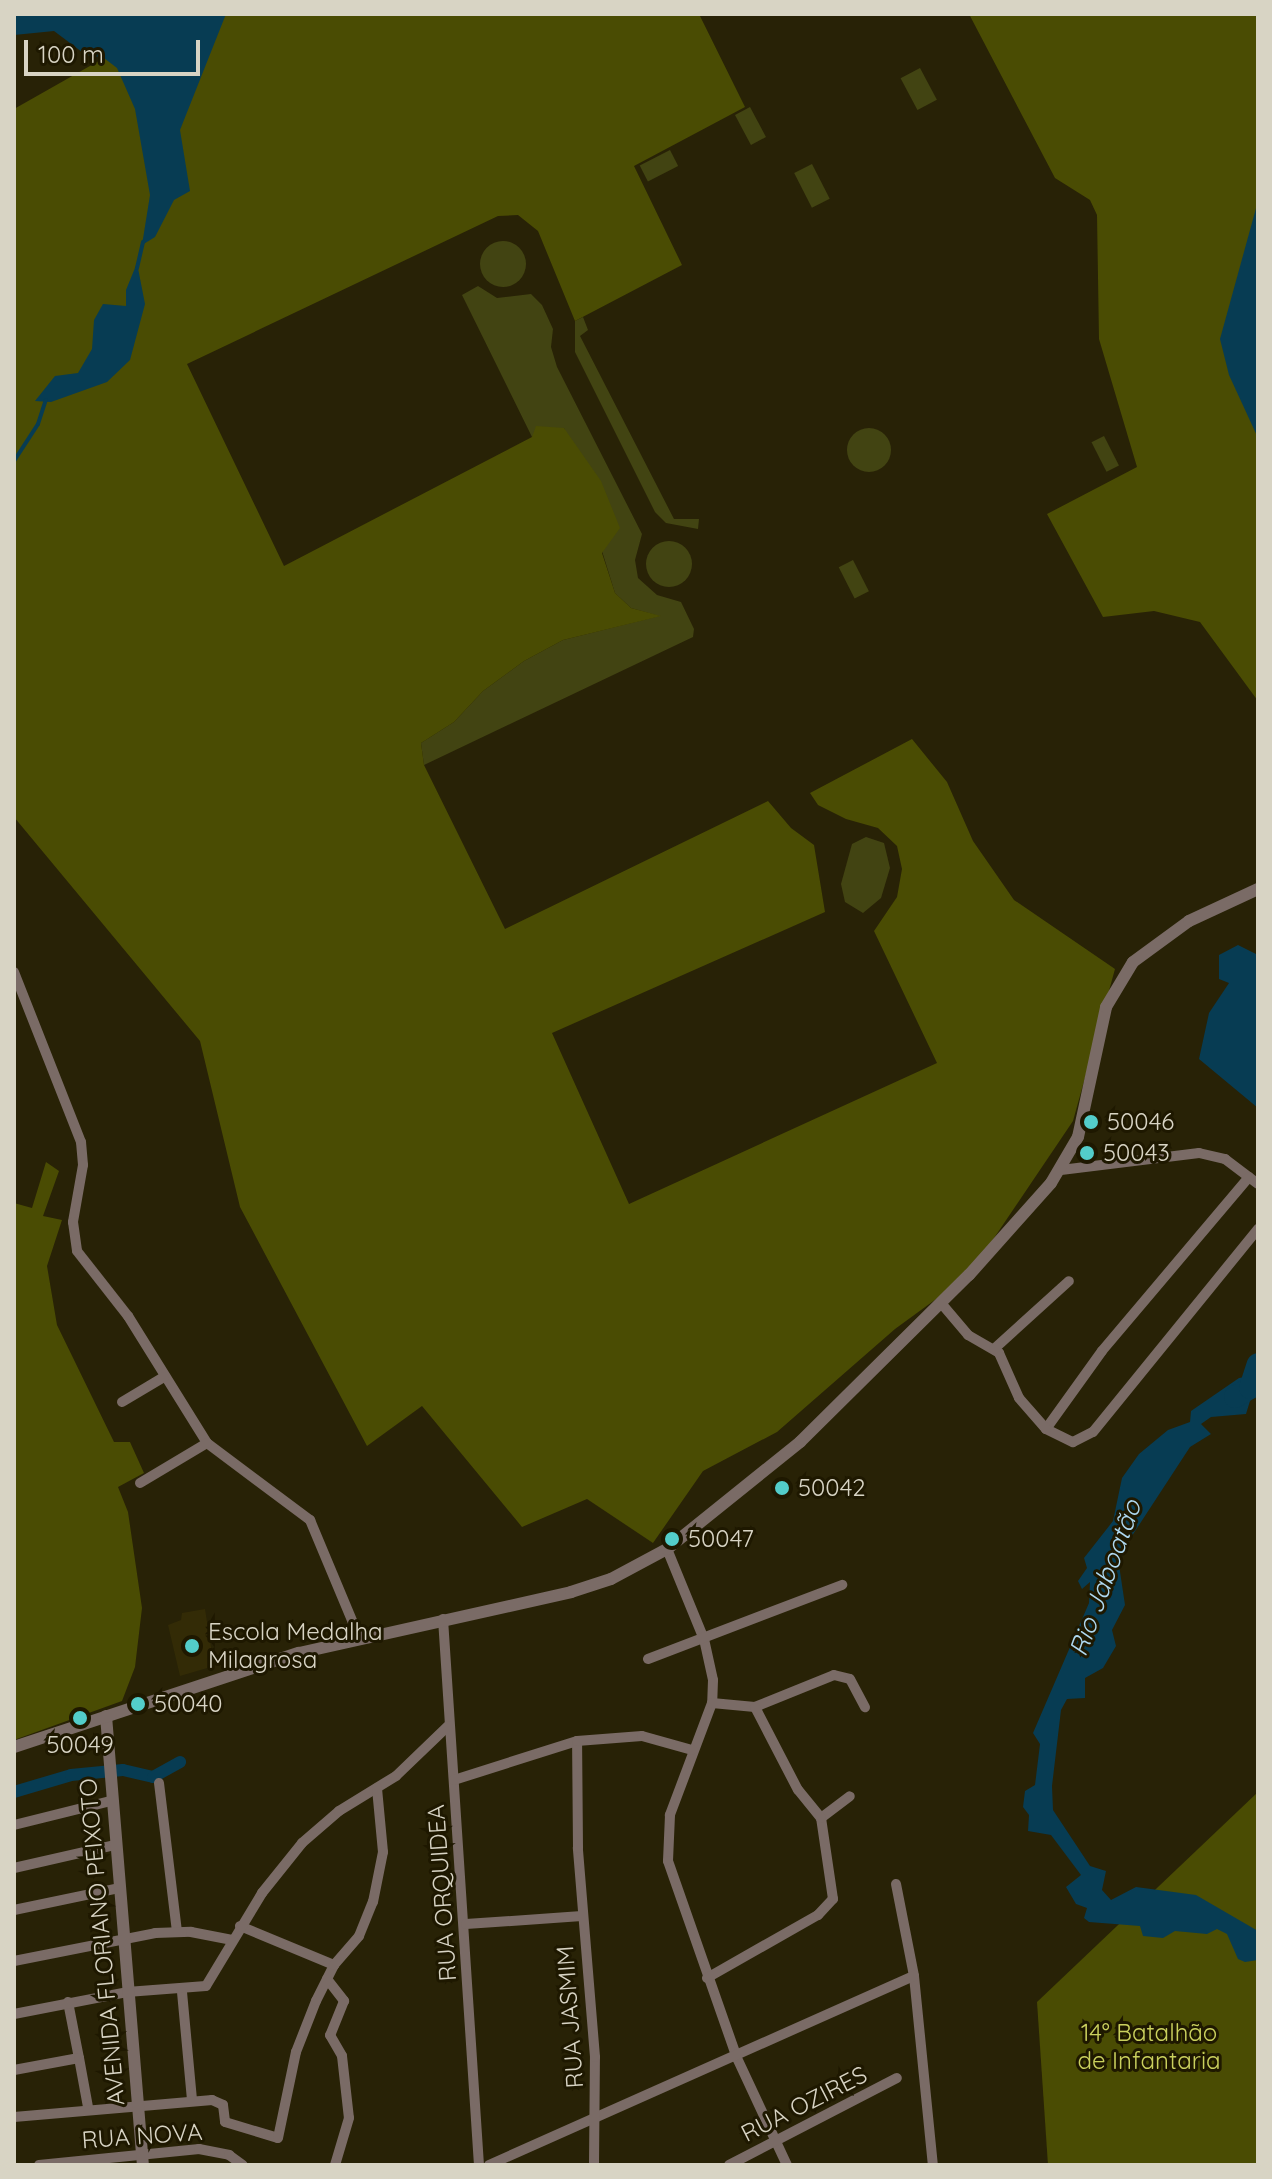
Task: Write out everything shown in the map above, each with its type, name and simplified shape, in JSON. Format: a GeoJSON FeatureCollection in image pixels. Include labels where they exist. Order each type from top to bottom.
{"type":"FeatureCollection","features":[{"type":"Feature","properties":{"kind":"street"},"geometry":{"type":"LineString","coordinates":[[14,1747],[359,1637],[571,1592],[611,1579],[667,1549],[768,1471],[941,1303],[1061,1170],[1087,1110],[1097,1040],[1116,985],[1155,941],[1258,889]]}},
{"type":"Feature","properties":{"kind":"street"},"geometry":{"type":"LineString","coordinates":[[14,972],[81,1142],[83,1165],[73,1222],[77,1251],[128,1316],[207,1443],[310,1520],[359,1637]]}},
{"type":"Feature","properties":{"kind":"street"},"geometry":{"type":"LineString","coordinates":[[14,1001],[26,1003]]}},
{"type":"Feature","properties":{"kind":"street"},"geometry":{"type":"LineString","coordinates":[[1046,1429],[1093,1361],[1254,1180],[1225,1159],[1199,1153],[1061,1170]]}},
{"type":"Feature","properties":{"kind":"street"},"geometry":{"type":"LineString","coordinates":[[941,1303],[968,1335],[994,1349],[1019,1398],[1046,1429],[1073,1442],[1093,1432],[1258,1229]]}},
{"type":"Feature","properties":{"kind":"street"},"geometry":{"type":"LineString","coordinates":[[994,1349],[1069,1281]]}},
{"type":"Feature","properties":{"kind":"street"},"geometry":{"type":"LineString","coordinates":[[122,1402],[164,1377]]}},
{"type":"Feature","properties":{"kind":"street"},"geometry":{"type":"LineString","coordinates":[[140,1483],[207,1443]]}},
{"type":"Feature","properties":{"kind":"street"},"geometry":{"type":"LineString","coordinates":[[667,1549],[704,1639],[712,1703],[692,1750],[665,1841],[707,1978],[737,2058],[787,2165]]}},
{"type":"Feature","properties":{"kind":"street"},"geometry":{"type":"LineString","coordinates":[[648,1659],[842,1585]]}},
{"type":"Feature","properties":{"kind":"street","name":"RUA ORQUIDEA"},"geometry":{"type":"LineString","coordinates":[[443,1619],[448,1726],[466,1924],[479,2165]]}},
{"type":"Feature","properties":{"kind":"street"},"geometry":{"type":"LineString","coordinates":[[712,1703],[755,1707],[834,1675],[850,1679],[865,1707]]}},
{"type":"Feature","properties":{"kind":"street"},"geometry":{"type":"LineString","coordinates":[[707,1978],[818,1915],[833,1899],[821,1818],[798,1790],[755,1707]]}},
{"type":"Feature","properties":{"kind":"street","name":"AVENIDA FLORIANO PEIXOTO"},"geometry":{"type":"LineString","coordinates":[[106,1716],[108,1773],[142,2159]]}},
{"type":"Feature","properties":{"kind":"street"},"geometry":{"type":"LineString","coordinates":[[14,2014],[127,1992],[182,1992],[206,1986],[240,1926],[302,1843],[339,1811],[377,1788],[448,1726]]}},
{"type":"Feature","properties":{"kind":"street"},"geometry":{"type":"LineString","coordinates":[[454,1780],[577,1741],[642,1736],[692,1750]]}},
{"type":"Feature","properties":{"kind":"street","name":"RUA JASMIM"},"geometry":{"type":"LineString","coordinates":[[577,1741],[582,1916],[592,1995],[594,2165]]}},
{"type":"Feature","properties":{"kind":"street"},"geometry":{"type":"LineString","coordinates":[[159,1783],[177,1932]]}},
{"type":"Feature","properties":{"kind":"street"},"geometry":{"type":"LineString","coordinates":[[14,2117],[139,2102],[221,2102],[228,2123],[278,2138],[296,2052],[334,1965],[359,1936],[373,1902],[383,1840],[377,1788]]}},
{"type":"Feature","properties":{"kind":"street"},"geometry":{"type":"LineString","coordinates":[[821,1818],[850,1796]]}},
{"type":"Feature","properties":{"kind":"street"},"geometry":{"type":"LineString","coordinates":[[14,1825],[111,1801]]}},
{"type":"Feature","properties":{"kind":"street"},"geometry":{"type":"LineString","coordinates":[[14,1868],[115,1845]]}},
{"type":"Feature","properties":{"kind":"street"},"geometry":{"type":"LineString","coordinates":[[896,1884],[914,1976],[933,2165]]}},
{"type":"Feature","properties":{"kind":"street"},"geometry":{"type":"LineString","coordinates":[[14,1910],[119,1888]]}},
{"type":"Feature","properties":{"kind":"street","name":"RUA JASMIM"},"geometry":{"type":"LineString","coordinates":[[466,1924],[582,1916]]}},
{"type":"Feature","properties":{"kind":"street"},"geometry":{"type":"LineString","coordinates":[[240,1926],[334,1965]]}},
{"type":"Feature","properties":{"kind":"street"},"geometry":{"type":"LineString","coordinates":[[14,1961],[177,1932],[232,1940]]}},
{"type":"Feature","properties":{"kind":"street"},"geometry":{"type":"LineString","coordinates":[[595,2116],[737,2058],[914,1976]]}},
{"type":"Feature","properties":{"kind":"street"},"geometry":{"type":"LineString","coordinates":[[327,1979],[344,2001],[330,2035],[342,2056],[349,2118],[335,2165]]}},
{"type":"Feature","properties":{"kind":"street"},"geometry":{"type":"LineString","coordinates":[[182,1992],[192,2100]]}},
{"type":"Feature","properties":{"kind":"street"},"geometry":{"type":"LineString","coordinates":[[68,2002],[88,2107]]}},
{"type":"Feature","properties":{"kind":"street"},"geometry":{"type":"LineString","coordinates":[[14,2070],[79,2058]]}},
{"type":"Feature","properties":{"kind":"street","name":"RUA OZIRES"},"geometry":{"type":"LineString","coordinates":[[729,2165],[897,2078]]}},
{"type":"Feature","properties":{"kind":"street","name":"RUA JASMIM"},"geometry":{"type":"LineString","coordinates":[[489,2165],[595,2116]]}},
{"type":"Feature","properties":{"kind":"street","name":"RUA NOVA"},"geometry":{"type":"LineString","coordinates":[[39,2165],[142,2159],[199,2149],[229,2155],[243,2165]]}},
{"type":"Feature","properties":{"kind":"shaded area"},"geometry":{"type":"Polygon","coordinates":[[[920,68],[937,100],[917,110],[901,78],[920,68]]]}},
{"type":"Feature","properties":{"kind":"shaded area"},"geometry":{"type":"Polygon","coordinates":[[[750,107],[766,137],[751,145],[735,115],[750,107]]]}},
{"type":"Feature","properties":{"kind":"shaded area"},"geometry":{"type":"Polygon","coordinates":[[[670,150],[678,166],[648,181],[640,165],[670,150]]]}},
{"type":"Feature","properties":{"kind":"shaded area"},"geometry":{"type":"Polygon","coordinates":[[[812,164],[830,199],[812,208],[794,173],[812,164]]]}},
{"type":"Feature","properties":{"kind":"shaded area"},"geometry":{"type":"Polygon","coordinates":[[[503,241],[519,248],[526,264],[519,280],[503,287],[487,280],[480,264],[487,248],[503,241]]]}},
{"type":"Feature","properties":{"kind":"shaded area"},"geometry":{"type":"Polygon","coordinates":[[[478,286],[497,298],[531,294],[542,305],[553,329],[551,347],[557,367],[642,534],[635,560],[638,578],[657,595],[681,602],[694,629],[693,637],[424,765],[421,743],[454,722],[483,691],[524,661],[563,640],[659,616],[631,608],[615,593],[564,428],[532,437],[462,295],[478,286]]]}},
{"type":"Feature","properties":{"kind":"shaded area"},"geometry":{"type":"Polygon","coordinates":[[[583,317],[588,330],[580,336],[674,519],[699,519],[698,529],[666,523],[655,512],[575,352],[575,321],[583,317]]]}},
{"type":"Feature","properties":{"kind":"shaded area"},"geometry":{"type":"Polygon","coordinates":[[[869,428],[884,435],[891,450],[884,465],[869,472],[854,465],[847,450],[854,435],[869,428]]]}},
{"type":"Feature","properties":{"kind":"shaded area"},"geometry":{"type":"Polygon","coordinates":[[[1104,436],[1119,465],[1107,472],[1092,442],[1104,436]]]}},
{"type":"Feature","properties":{"kind":"shaded area"},"geometry":{"type":"Polygon","coordinates":[[[669,541],[685,548],[692,564],[685,580],[669,587],[653,580],[646,564],[653,548],[669,541]]]}},
{"type":"Feature","properties":{"kind":"shaded area"},"geometry":{"type":"Polygon","coordinates":[[[853,560],[869,591],[855,598],[839,567],[853,560]]]}},
{"type":"Feature","properties":{"kind":"shaded area"},"geometry":{"type":"Polygon","coordinates":[[[866,837],[884,843],[890,868],[881,898],[863,913],[845,902],[841,884],[852,844],[866,837]]]}},
{"type":"Feature","properties":{"kind":"shaded area","name":"Escola Medalha Milagrosa"},"geometry":{"type":"Polygon","coordinates":[[[205,1609],[214,1666],[180,1676],[168,1625],[181,1620],[182,1613],[205,1609]]]}},
{"type":"Feature","properties":{"kind":"green space"},"geometry":{"type":"Polygon","coordinates":[[[124,14],[699,14],[745,107],[634,166],[682,265],[575,321],[538,231],[518,215],[498,216],[187,364],[284,566],[532,437],[536,426],[564,428],[601,481],[620,528],[602,553],[615,593],[631,608],[661,616],[563,640],[524,661],[483,691],[454,722],[421,743],[424,765],[505,929],[768,801],[791,828],[814,845],[825,912],[552,1033],[629,1204],[937,1063],[874,931],[897,897],[902,869],[897,846],[878,828],[846,819],[818,805],[810,793],[912,739],[947,782],[973,841],[1014,900],[1115,969],[1073,1121],[969,1275],[895,1329],[777,1432],[703,1471],[653,1543],[587,1499],[522,1527],[422,1406],[367,1446],[240,1207],[200,1041],[14,817],[14,109],[104,58],[124,14]]]}},
{"type":"Feature","properties":{"kind":"green space"},"geometry":{"type":"Polygon","coordinates":[[[969,14],[1258,14],[1258,701],[1200,622],[1154,611],[1103,617],[1047,514],[1137,467],[1099,339],[1097,215],[1090,200],[1055,178],[969,14]]]}},
{"type":"Feature","properties":{"kind":"green space"},"geometry":{"type":"Polygon","coordinates":[[[46,1162],[59,1171],[43,1216],[62,1220],[47,1266],[57,1325],[114,1442],[130,1442],[144,1473],[118,1487],[128,1512],[142,1608],[135,1667],[122,1701],[14,1740],[14,1203],[32,1208],[46,1162]]]}},
{"type":"Feature","properties":{"kind":"green space","name":"14° Batalhão de Infantaria"},"geometry":{"type":"Polygon","coordinates":[[[1258,1792],[1258,2165],[1048,2165],[1037,2002],[1258,1792]]]}},
{"type":"Feature","properties":{"kind":"water"},"geometry":{"type":"Polygon","coordinates":[[[15,14],[226,14],[180,130],[190,191],[174,200],[155,237],[142,245],[150,195],[135,109],[117,68],[104,58],[86,55],[54,31],[14,35],[15,14]]]}},
{"type":"Feature","properties":{"kind":"water"},"geometry":{"type":"Polygon","coordinates":[[[1258,201],[1258,438],[1229,375],[1220,339],[1258,201]]]}},
{"type":"Feature","properties":{"kind":"water"},"geometry":{"type":"Polygon","coordinates":[[[137,263],[145,304],[130,360],[107,382],[51,402],[35,401],[55,376],[78,373],[92,349],[94,320],[103,304],[126,306],[126,290],[137,263]]]}},
{"type":"Feature","properties":{"kind":"water"},"geometry":{"type":"Polygon","coordinates":[[[1238,945],[1258,955],[1258,1108],[1199,1059],[1209,1013],[1229,983],[1219,979],[1219,955],[1238,945]]]}},
{"type":"Feature","properties":{"kind":"water"},"geometry":{"type":"Polygon","coordinates":[[[1258,1375],[1246,1414],[1211,1417],[1201,1424],[1211,1434],[1190,1447],[1126,1545],[1119,1565],[1125,1605],[1112,1630],[1116,1646],[1103,1668],[1085,1678],[1085,1698],[1067,1699],[1061,1710],[1052,1786],[1053,1810],[1090,1866],[1106,1871],[1102,1890],[1111,1900],[1136,1887],[1196,1895],[1258,1931],[1258,1960],[1245,1962],[1238,1959],[1227,1934],[1217,1929],[1207,1934],[1175,1931],[1163,1938],[1143,1936],[1140,1926],[1089,1922],[1084,1918],[1087,1908],[1076,1904],[1066,1887],[1081,1875],[1051,1835],[1028,1831],[1029,1815],[1023,1807],[1025,1791],[1035,1785],[1040,1744],[1033,1733],[1089,1603],[1090,1582],[1082,1589],[1078,1581],[1087,1568],[1084,1558],[1113,1521],[1122,1478],[1139,1454],[1168,1430],[1190,1422],[1191,1411],[1239,1378],[1258,1375]]]}},
{"type":"Feature","properties":{"kind":"waterway"},"geometry":{"type":"LineString","coordinates":[[137,268],[143,242]]}},
{"type":"Feature","properties":{"kind":"waterway"},"geometry":{"type":"LineString","coordinates":[[14,461],[38,424],[46,400]]}},
{"type":"Feature","properties":{"kind":"waterway","name":"Rio Jaboatão"},"geometry":{"type":"LineString","coordinates":[[1235,1397],[1250,1388],[1258,1364]]}},
{"type":"Feature","properties":{"kind":"waterway"},"geometry":{"type":"LineString","coordinates":[[14,1792],[71,1775],[123,1770],[153,1777],[180,1762]]}},
{"type":"Feature","properties":{"kind":"place","name":"50046"},"geometry":{"type":"Point","coordinates":[1091,1122]}},
{"type":"Feature","properties":{"kind":"place","name":"50043"},"geometry":{"type":"Point","coordinates":[1087,1153]}},
{"type":"Feature","properties":{"kind":"place","name":"50042"},"geometry":{"type":"Point","coordinates":[782,1488]}},
{"type":"Feature","properties":{"kind":"place","name":"50047"},"geometry":{"type":"Point","coordinates":[672,1539]}},
{"type":"Feature","properties":{"kind":"place","name":"Escola Medalha Milagrosa"},"geometry":{"type":"Point","coordinates":[192,1646]}},
{"type":"Feature","properties":{"kind":"place","name":"50040"},"geometry":{"type":"Point","coordinates":[138,1704]}},
{"type":"Feature","properties":{"kind":"place","name":"50049"},"geometry":{"type":"Point","coordinates":[80,1718]}}]}
